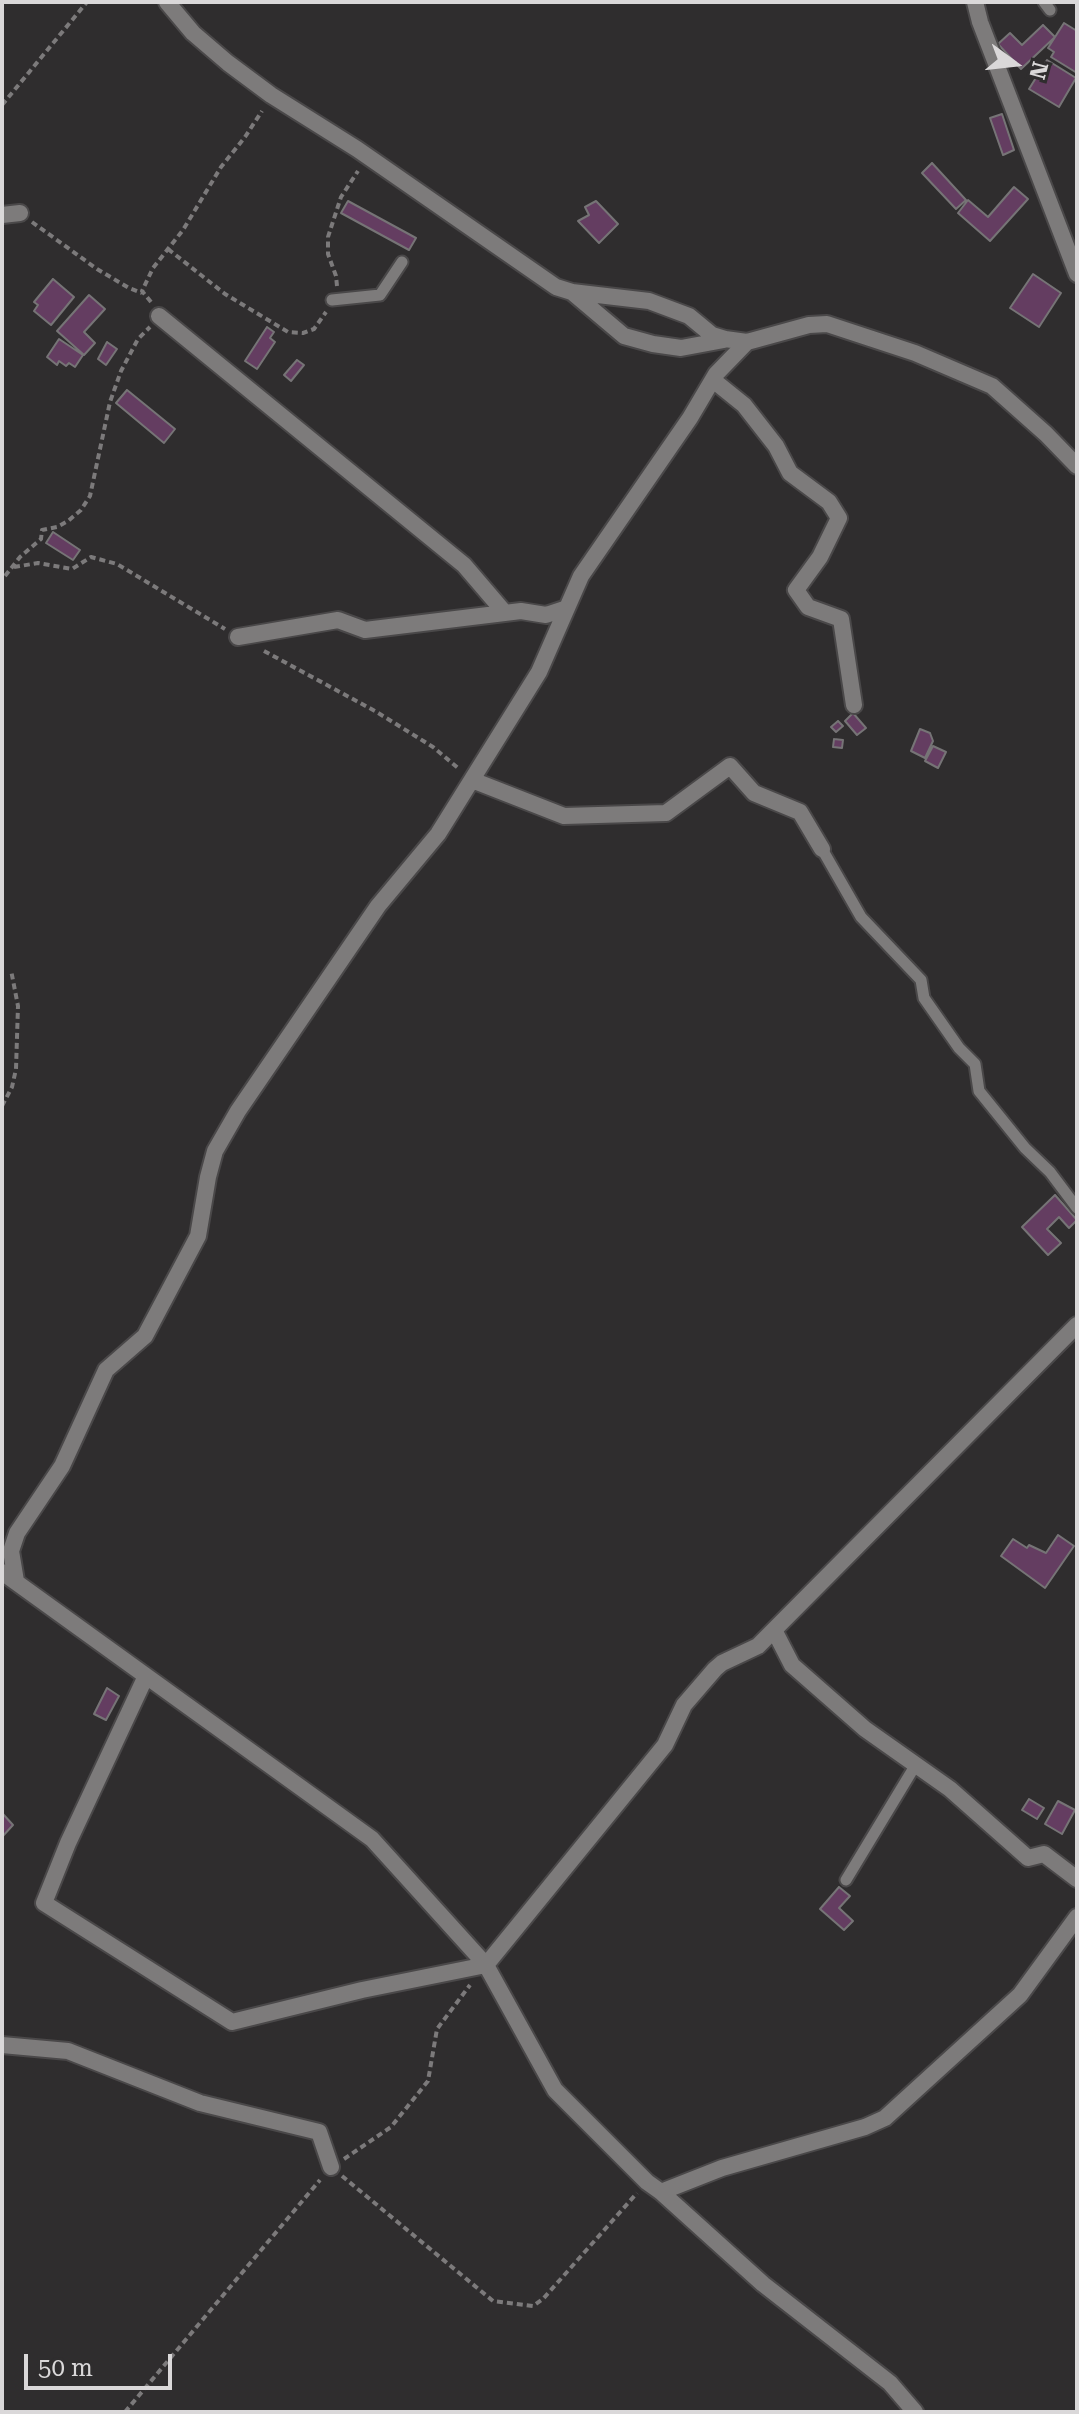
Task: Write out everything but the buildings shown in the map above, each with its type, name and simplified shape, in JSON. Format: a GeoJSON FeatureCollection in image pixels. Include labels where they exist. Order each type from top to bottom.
{"type":"FeatureCollection","features":[{"type":"Feature","properties":{"kind":"street"},"geometry":{"type":"LineString","coordinates":[[167,2],[193,33],[271,95],[368,156],[542,279],[572,292],[649,301],[689,316],[712,335],[725,339],[747,342],[809,325],[827,324],[915,353],[992,386],[1077,466]]}},
{"type":"Feature","properties":{"kind":"street"},"geometry":{"type":"LineString","coordinates":[[975,2],[1077,274]]}},
{"type":"Feature","properties":{"kind":"street"},"geometry":{"type":"LineString","coordinates":[[2,215],[20,213]]}},
{"type":"Feature","properties":{"kind":"street"},"geometry":{"type":"LineString","coordinates":[[572,292],[624,336],[681,348],[725,339]]}},
{"type":"Feature","properties":{"kind":"street"},"geometry":{"type":"LineString","coordinates":[[159,316],[464,565],[505,613]]}},
{"type":"Feature","properties":{"kind":"street"},"geometry":{"type":"LineString","coordinates":[[747,342],[713,380],[581,576],[539,672],[438,834],[378,906],[230,1124],[215,1151],[198,1236],[145,1336],[106,1370],[62,1466],[17,1533],[11,1551],[9,1577],[372,1839],[486,1965],[555,2090],[654,2187],[763,2284],[890,2383],[915,2412]]}},
{"type":"Feature","properties":{"kind":"street"},"geometry":{"type":"LineString","coordinates":[[713,380],[744,405],[776,446],[790,473],[829,502],[839,518],[820,557],[796,590],[808,607],[841,619],[854,705]]}},
{"type":"Feature","properties":{"kind":"street"},"geometry":{"type":"LineString","coordinates":[[238,637],[338,620],[365,630],[521,611],[546,615],[567,608]]}},
{"type":"Feature","properties":{"kind":"street"},"geometry":{"type":"LineString","coordinates":[[472,780],[564,816],[666,813],[730,766],[754,793],[800,812],[822,849]]}},
{"type":"Feature","properties":{"kind":"street"},"geometry":{"type":"LineString","coordinates":[[146,1676],[68,1843],[44,1903],[232,2022],[362,1990],[486,1965],[665,1745],[690,1696],[722,1663],[753,1650],[774,1630],[1077,1325]]}},
{"type":"Feature","properties":{"kind":"street"},"geometry":{"type":"LineString","coordinates":[[774,1630],[792,1665],[865,1729],[950,1789],[1028,1858],[1044,1854],[1077,1879]]}},
{"type":"Feature","properties":{"kind":"street"},"geometry":{"type":"LineString","coordinates":[[654,2187],[865,2127],[885,2118],[1020,1995],[1077,1917]]}},
{"type":"Feature","properties":{"kind":"street"},"geometry":{"type":"LineString","coordinates":[[2,2045],[68,2051],[200,2103],[319,2132],[331,2167]]}},
{"type":"Feature","properties":{"kind":"lane"},"geometry":{"type":"LineString","coordinates":[[332,300],[380,295],[402,262]]}},
{"type":"Feature","properties":{"kind":"lane"},"geometry":{"type":"LineString","coordinates":[[822,849],[861,917],[921,980],[924,998],[959,1048],[975,1064],[979,1091],[1050,1172],[1077,1208]]}},
{"type":"Feature","properties":{"kind":"lane"},"geometry":{"type":"LineString","coordinates":[[846,1880],[915,1766]]}},
{"type":"Feature","properties":{"kind":"path"},"geometry":{"type":"LineString","coordinates":[[2,105],[87,2]]}},
{"type":"Feature","properties":{"kind":"path"},"geometry":{"type":"LineString","coordinates":[[143,294],[143,286],[149,276],[221,167],[260,117],[271,95]]}},
{"type":"Feature","properties":{"kind":"path"},"geometry":{"type":"LineString","coordinates":[[168,249],[215,288],[288,332],[303,333],[314,329],[332,300],[337,285],[328,254],[328,237],[341,197],[368,156]]}},
{"type":"Feature","properties":{"kind":"path"},"geometry":{"type":"LineString","coordinates":[[5,576],[20,557],[41,539],[42,530],[68,521],[81,510],[90,496],[104,426],[121,371],[138,339],[159,316],[159,311],[143,294],[97,269],[20,213]]}},
{"type":"Feature","properties":{"kind":"path"},"geometry":{"type":"LineString","coordinates":[[2,1106],[12,1087],[16,1069],[18,1006],[11,970]]}},
{"type":"Feature","properties":{"kind":"path"},"geometry":{"type":"LineString","coordinates":[[125,2412],[331,2167],[378,2138],[399,2119],[428,2081],[440,2024],[486,1965]]}},
{"type":"Feature","properties":{"kind":"path"},"geometry":{"type":"LineString","coordinates":[[331,2167],[493,2301],[533,2306],[543,2299],[601,2231],[654,2187]]}}]}
